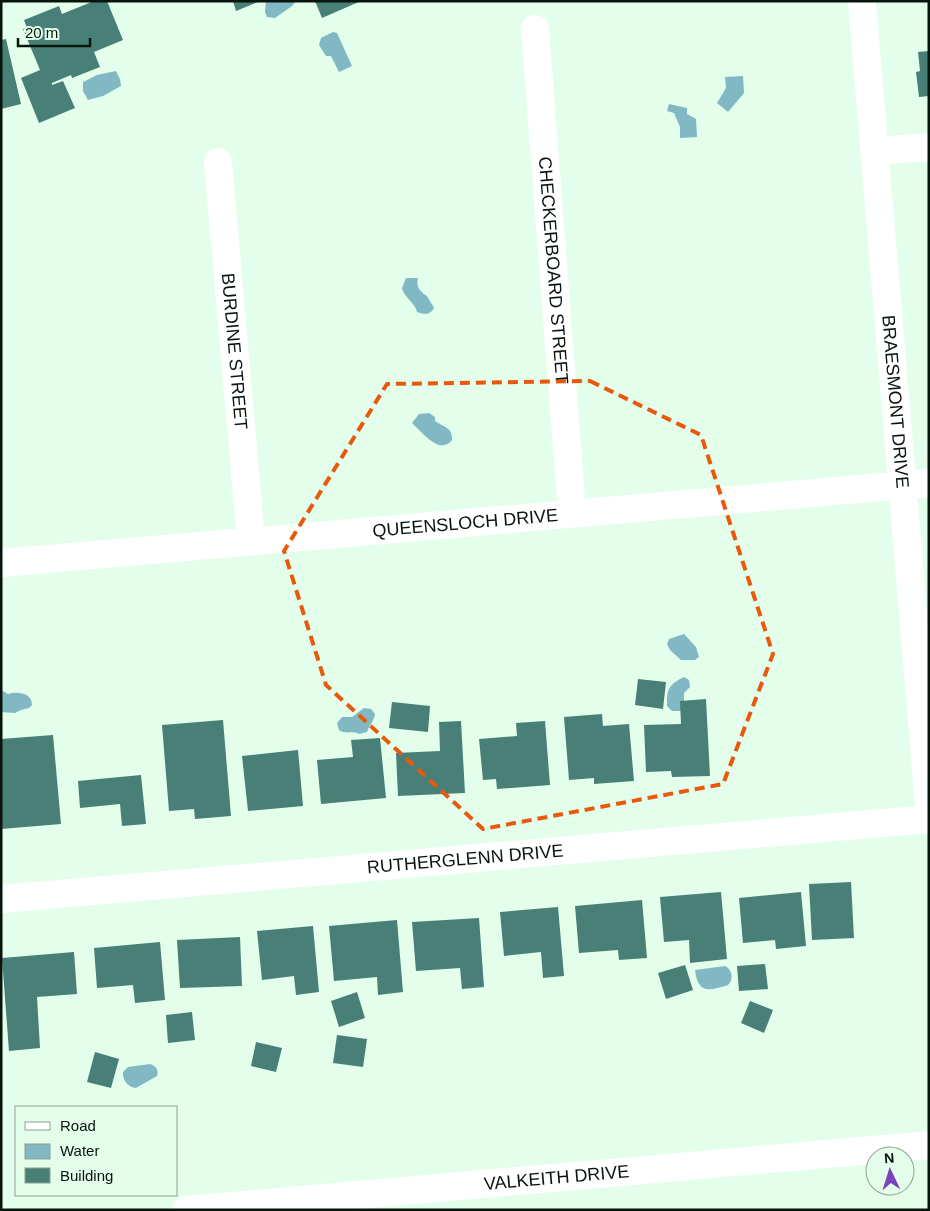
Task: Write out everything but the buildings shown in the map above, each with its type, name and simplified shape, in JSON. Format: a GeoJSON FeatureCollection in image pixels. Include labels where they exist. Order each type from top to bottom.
{"type":"FeatureCollection","features":[{"type":"Feature","properties":{"kind":"street","name":"BRAESMONT DRIVE"},"geometry":{"type":"LineString","coordinates":[[862,1],[929,804]]}},
{"type":"Feature","properties":{"kind":"street","name":"CHECKERBOARD STREET"},"geometry":{"type":"LineString","coordinates":[[535,29],[572,513]]}},
{"type":"Feature","properties":{"kind":"street"},"geometry":{"type":"LineString","coordinates":[[875,151],[929,147]]}},
{"type":"Feature","properties":{"kind":"street","name":"BURDINE STREET"},"geometry":{"type":"LineString","coordinates":[[218,162],[251,541]]}},
{"type":"Feature","properties":{"kind":"street","name":"QUEENSLOCH DRIVE"},"geometry":{"type":"LineString","coordinates":[[1,563],[929,483]]}},
{"type":"Feature","properties":{"kind":"street","name":"RUTHERGLENN DRIVE"},"geometry":{"type":"LineString","coordinates":[[1,900],[929,820]]}},
{"type":"Feature","properties":{"kind":"street","name":"VALKEITH DRIVE"},"geometry":{"type":"LineString","coordinates":[[186,1210],[929,1145]]}},
{"type":"Feature","properties":{"kind":"highlighted area"},"geometry":{"type":"Polygon","coordinates":[[[590,381],[701,435],[773,654],[723,784],[483,829],[326,685],[284,551],[387,384],[590,381]]]}},
{"type":"Feature","properties":{"kind":"water"},"geometry":{"type":"Polygon","coordinates":[[[266,1],[296,1],[275,18],[267,17],[265,12],[266,1]]]}},
{"type":"Feature","properties":{"kind":"water"},"geometry":{"type":"Polygon","coordinates":[[[333,32],[337,33],[352,66],[339,72],[331,56],[326,56],[319,45],[321,38],[333,32]]]}},
{"type":"Feature","properties":{"kind":"water"},"geometry":{"type":"Polygon","coordinates":[[[116,71],[121,86],[103,96],[88,100],[83,91],[83,82],[97,75],[116,71]]]}},
{"type":"Feature","properties":{"kind":"water"},"geometry":{"type":"Polygon","coordinates":[[[743,76],[744,93],[728,112],[717,103],[726,88],[725,77],[743,76]]]}},
{"type":"Feature","properties":{"kind":"water"},"geometry":{"type":"Polygon","coordinates":[[[669,104],[687,108],[687,114],[696,119],[697,137],[680,138],[680,127],[674,113],[667,111],[669,104]]]}},
{"type":"Feature","properties":{"kind":"water"},"geometry":{"type":"Polygon","coordinates":[[[406,278],[418,278],[417,284],[419,288],[427,296],[434,308],[430,312],[424,314],[417,312],[414,305],[405,295],[402,288],[406,278]]]}},
{"type":"Feature","properties":{"kind":"water"},"geometry":{"type":"Polygon","coordinates":[[[429,413],[435,417],[435,421],[451,432],[452,440],[447,444],[442,445],[431,441],[412,423],[419,414],[429,413]]]}},
{"type":"Feature","properties":{"kind":"water"},"geometry":{"type":"Polygon","coordinates":[[[684,634],[696,647],[699,657],[695,660],[681,660],[670,650],[667,644],[669,639],[684,634]]]}},
{"type":"Feature","properties":{"kind":"water"},"geometry":{"type":"Polygon","coordinates":[[[684,677],[689,680],[690,687],[684,693],[684,705],[681,711],[672,711],[667,706],[668,691],[672,685],[684,677]]]}},
{"type":"Feature","properties":{"kind":"water"},"geometry":{"type":"Polygon","coordinates":[[[1,690],[8,694],[20,693],[27,695],[32,705],[15,713],[1,712],[1,690]]]}},
{"type":"Feature","properties":{"kind":"water"},"geometry":{"type":"Polygon","coordinates":[[[364,708],[371,709],[375,714],[367,732],[359,734],[339,730],[337,723],[342,717],[352,717],[364,708]]]}},
{"type":"Feature","properties":{"kind":"water"},"geometry":{"type":"Polygon","coordinates":[[[725,966],[731,975],[728,985],[715,989],[701,987],[696,978],[695,970],[725,966]]]}},
{"type":"Feature","properties":{"kind":"water"},"geometry":{"type":"Polygon","coordinates":[[[150,1064],[156,1068],[157,1076],[136,1088],[126,1083],[123,1072],[128,1067],[150,1064]]]}}]}
